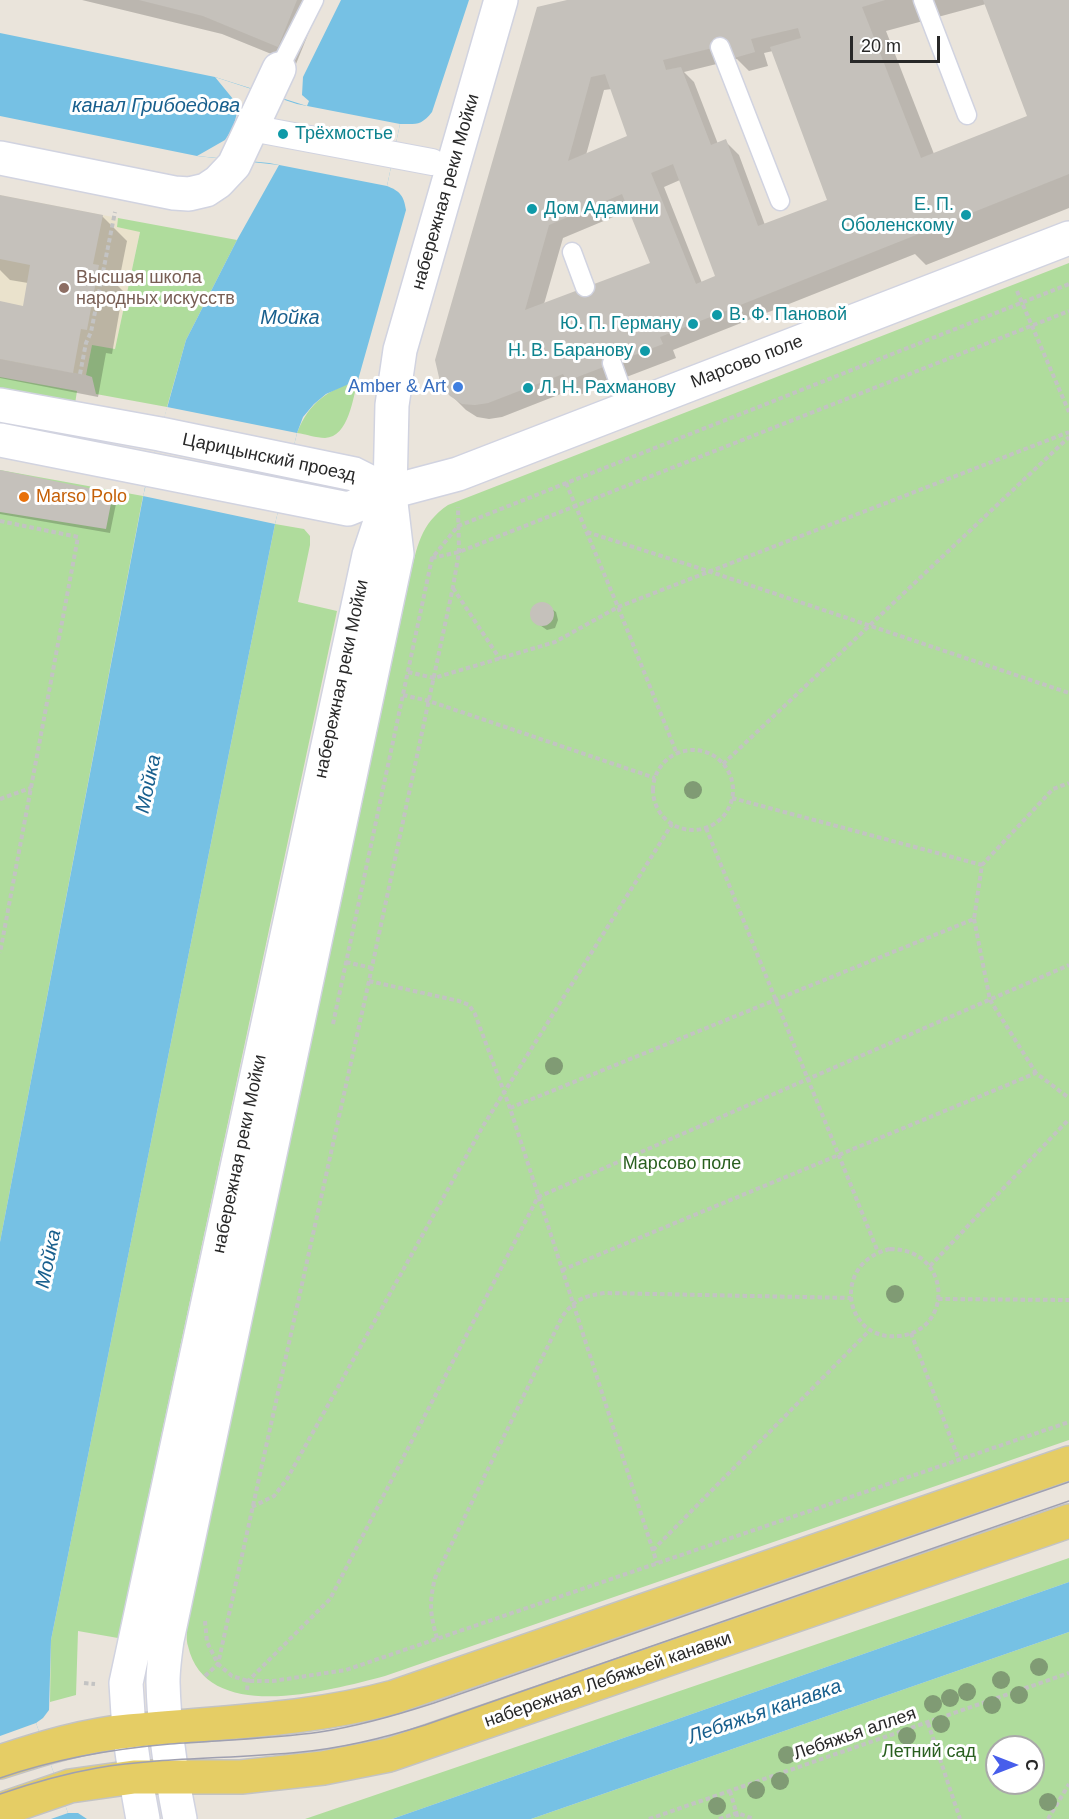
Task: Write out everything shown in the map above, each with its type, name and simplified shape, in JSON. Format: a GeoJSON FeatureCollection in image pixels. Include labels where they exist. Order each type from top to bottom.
{"type":"FeatureCollection","features":[{"type":"Feature","properties":{"kind":"main road","name":"набережная реки Мойки"},"geometry":{"type":"LineString","coordinates":[[180,1819],[172,1777],[163,1680],[167,1640],[397,554],[390,492],[392,405],[400,350],[501,0]]}},
{"type":"Feature","properties":{"kind":"main road"},"geometry":{"type":"LineString","coordinates":[[0,158],[174,193],[189,194],[206,190],[218,182],[234,165],[274,81]]}},
{"type":"Feature","properties":{"kind":"main road","name":"Марсово поле"},"geometry":{"type":"LineString","coordinates":[[390,492],[458,474],[1069,238]]}},
{"type":"Feature","properties":{"kind":"main road","name":"Царицынский проезд"},"geometry":{"type":"LineString","coordinates":[[0,405],[160,434],[354,474],[390,492]]}},
{"type":"Feature","properties":{"kind":"main road","name":"Царицынский проезд"},"geometry":{"type":"LineString","coordinates":[[0,440],[348,509],[390,492]]}},
{"type":"Feature","properties":{"kind":"main road","name":"набережная реки Мойки"},"geometry":{"type":"LineString","coordinates":[[143,1819],[134,1777],[128,1731],[126,1683],[369,555],[390,492]]}},
{"type":"Feature","properties":{"kind":"main road"},"geometry":{"type":"LineString","coordinates":[[0,1762],[45,1747],[128,1731],[306,1715],[356,1707],[394,1697],[1069,1463]]}},
{"type":"Feature","properties":{"kind":"main road","name":"набережная Лебяжьей канавки"},"geometry":{"type":"LineString","coordinates":[[0,1810],[59,1789],[134,1777],[242,1777],[323,1768],[389,1755],[1069,1521]]}},
{"type":"Feature","properties":{"kind":"street"},"geometry":{"type":"LineString","coordinates":[[252,128],[432,162]]}},
{"type":"Feature","properties":{"kind":"lane"},"geometry":{"type":"LineString","coordinates":[[274,81],[314,0]]}},
{"type":"Feature","properties":{"kind":"lane"},"geometry":{"type":"LineString","coordinates":[[923,0],[967,115]]}},
{"type":"Feature","properties":{"kind":"lane"},"geometry":{"type":"LineString","coordinates":[[720,47],[780,201]]}},
{"type":"Feature","properties":{"kind":"lane"},"geometry":{"type":"LineString","coordinates":[[572,252],[585,287]]}},
{"type":"Feature","properties":{"kind":"lane"},"geometry":{"type":"LineString","coordinates":[[612,363],[628,408]]}},
{"type":"Feature","properties":{"kind":"path"},"geometry":{"type":"LineString","coordinates":[[80,374],[86,343],[91,332],[96,297],[115,211]]}},
{"type":"Feature","properties":{"kind":"path"},"geometry":{"type":"LineString","coordinates":[[331,1032],[432,558],[458,526],[1069,284]]}},
{"type":"Feature","properties":{"kind":"path"},"geometry":{"type":"LineString","coordinates":[[1015,285],[1069,412]]}},
{"type":"Feature","properties":{"kind":"path"},"geometry":{"type":"LineString","coordinates":[[424,556],[432,558],[459,552],[1069,311]]}},
{"type":"Feature","properties":{"kind":"path"},"geometry":{"type":"LineString","coordinates":[[408,672],[434,678],[555,642],[618,607],[1069,435]]}},
{"type":"Feature","properties":{"kind":"path"},"geometry":{"type":"LineString","coordinates":[[723,764],[1069,435]]}},
{"type":"Feature","properties":{"kind":"path"},"geometry":{"type":"LineString","coordinates":[[566,483],[676,754]]}},
{"type":"Feature","properties":{"kind":"path"},"geometry":{"type":"LineString","coordinates":[[205,1676],[218,1664],[372,968],[453,587],[459,552],[458,501]]}},
{"type":"Feature","properties":{"kind":"path"},"geometry":{"type":"LineString","coordinates":[[0,521],[78,537],[0,952]]}},
{"type":"Feature","properties":{"kind":"path"},"geometry":{"type":"LineString","coordinates":[[587,532],[1069,693]]}},
{"type":"Feature","properties":{"kind":"path"},"geometry":{"type":"LineString","coordinates":[[453,587],[500,659]]}},
{"type":"Feature","properties":{"kind":"path"},"geometry":{"type":"LineString","coordinates":[[403,695],[429,701],[655,778]]}},
{"type":"Feature","properties":{"kind":"path"},"geometry":{"type":"LineString","coordinates":[[693,750],[717,758],[732,780],[732,798],[723,817],[706,828],[695,831],[682,829],[662,816],[656,804],[653,791],[655,778],[667,760],[676,754],[693,750]]}},
{"type":"Feature","properties":{"kind":"path"},"geometry":{"type":"LineString","coordinates":[[1069,783],[1053,789],[982,865],[974,919],[990,1000],[1036,1073],[1069,1098]]}},
{"type":"Feature","properties":{"kind":"path"},"geometry":{"type":"LineString","coordinates":[[0,799],[32,788]]}},
{"type":"Feature","properties":{"kind":"path"},"geometry":{"type":"LineString","coordinates":[[732,798],[982,865]]}},
{"type":"Feature","properties":{"kind":"path"},"geometry":{"type":"LineString","coordinates":[[252,1507],[274,1496],[287,1479],[504,1091],[672,824]]}},
{"type":"Feature","properties":{"kind":"path"},"geometry":{"type":"LineString","coordinates":[[706,828],[878,1252]]}},
{"type":"Feature","properties":{"kind":"path"},"geometry":{"type":"LineString","coordinates":[[510,1108],[974,919]]}},
{"type":"Feature","properties":{"kind":"path"},"geometry":{"type":"LineString","coordinates":[[346,962],[372,968]]}},
{"type":"Feature","properties":{"kind":"path"},"geometry":{"type":"LineString","coordinates":[[248,1681],[330,1599],[538,1197],[1069,965]]}},
{"type":"Feature","properties":{"kind":"path"},"geometry":{"type":"LineString","coordinates":[[369,981],[459,1001],[469,1005],[475,1014],[510,1108],[657,1563]]}},
{"type":"Feature","properties":{"kind":"path"},"geometry":{"type":"LineString","coordinates":[[562,1270],[1036,1073]]}},
{"type":"Feature","properties":{"kind":"path"},"geometry":{"type":"LineString","coordinates":[[930,1266],[1069,1119]]}},
{"type":"Feature","properties":{"kind":"path"},"geometry":{"type":"LineString","coordinates":[[901,1249],[912,1252],[930,1266],[938,1287],[938,1299],[929,1320],[911,1334],[888,1336],[869,1331],[853,1309],[851,1286],[854,1275],[868,1257],[878,1252],[901,1249]]}},
{"type":"Feature","properties":{"kind":"path"},"geometry":{"type":"LineString","coordinates":[[437,1638],[431,1618],[430,1598],[435,1578],[562,1317],[573,1302],[590,1295],[605,1293],[851,1298]]}},
{"type":"Feature","properties":{"kind":"path"},"geometry":{"type":"LineString","coordinates":[[938,1299],[1069,1300]]}},
{"type":"Feature","properties":{"kind":"path"},"geometry":{"type":"LineString","coordinates":[[653,1550],[869,1331]]}},
{"type":"Feature","properties":{"kind":"path"},"geometry":{"type":"LineString","coordinates":[[911,1334],[959,1460]]}},
{"type":"Feature","properties":{"kind":"path"},"geometry":{"type":"LineString","coordinates":[[205,1618],[207,1642],[218,1664],[232,1676],[248,1681],[273,1681],[346,1670],[1069,1422]]}},
{"type":"Feature","properties":{"kind":"path","name":"Лебяжья аллея"},"geometry":{"type":"LineString","coordinates":[[649,1819],[1069,1673]]}},
{"type":"Feature","properties":{"kind":"path"},"geometry":{"type":"LineString","coordinates":[[928,1723],[960,1819]]}},
{"type":"Feature","properties":{"kind":"path"},"geometry":{"type":"LineString","coordinates":[[1048,1819],[1069,1784]]}},
{"type":"Feature","properties":{"kind":"path"},"geometry":{"type":"LineString","coordinates":[[730,1791],[738,1819]]}},
{"type":"Feature","properties":{"kind":"path"},"geometry":{"type":"LineString","coordinates":[[719,1819],[737,1813],[753,1819]]}},
{"type":"Feature","properties":{"kind":"shaded area","name":"Высшая школа народных искусств"},"geometry":{"type":"Polygon","coordinates":[[[0,195],[118,218],[117,227],[140,231],[115,349],[92,346],[86,375],[0,359],[0,195]]]}},
{"type":"Feature","properties":{"kind":"green space"},"geometry":{"type":"Polygon","coordinates":[[[118,218],[237,240],[186,340],[167,407],[96,394],[92,377],[86,375],[92,345],[115,349],[140,232],[117,227],[118,218]]]}},
{"type":"Feature","properties":{"kind":"green space","name":"Марсово поле"},"geometry":{"type":"Polygon","coordinates":[[[1069,263],[1069,1440],[385,1676],[304,1694],[273,1696],[244,1694],[219,1686],[199,1671],[188,1646],[187,1628],[410,577],[418,546],[426,528],[431,520],[448,505],[1069,263]]]}},
{"type":"Feature","properties":{"kind":"green space"},"geometry":{"type":"Polygon","coordinates":[[[0,377],[77,391],[75,404],[0,388],[0,377]]]}},
{"type":"Feature","properties":{"kind":"green space"},"geometry":{"type":"Polygon","coordinates":[[[358,380],[349,415],[340,431],[325,438],[297,433],[307,413],[314,405],[329,393],[358,380]]]}},
{"type":"Feature","properties":{"kind":"green space"},"geometry":{"type":"Polygon","coordinates":[[[0,470],[143,496],[0,1242],[0,470]]]}},
{"type":"Feature","properties":{"kind":"green space"},"geometry":{"type":"Polygon","coordinates":[[[275,524],[304,529],[310,536],[298,602],[337,611],[118,1638],[78,1631],[76,1695],[50,1702],[51,1640],[275,524]]]}},
{"type":"Feature","properties":{"kind":"green space"},"geometry":{"type":"Polygon","coordinates":[[[1069,1558],[1069,1582],[392,1819],[305,1819],[1069,1558]]]}},
{"type":"Feature","properties":{"kind":"green space","name":"Летний сад"},"geometry":{"type":"Polygon","coordinates":[[[1069,1632],[1069,1819],[531,1819],[1069,1632]]]}},
{"type":"Feature","properties":{"kind":"water","name":"Мойка"},"geometry":{"type":"Polygon","coordinates":[[[341,0],[469,0],[432,112],[425,120],[418,123],[400,124],[387,186],[401,195],[406,210],[358,380],[326,394],[303,417],[275,524],[51,1640],[49,1710],[36,1723],[68,1813],[78,1813],[87,1819],[0,1819],[0,1242],[145,487],[186,340],[237,240],[279,165],[197,156],[0,116],[0,33],[215,77],[307,106],[309,101],[302,95],[303,77],[341,0]]]}},
{"type":"Feature","properties":{"kind":"water","name":"Лебяжья канавка"},"geometry":{"type":"Polygon","coordinates":[[[1069,1582],[1069,1632],[531,1819],[392,1819],[1069,1582]]]}},
{"type":"Feature","properties":{"kind":"pier"},"geometry":{"type":"Polygon","coordinates":[[[215,77],[297,104],[400,124],[387,186],[269,163],[197,156],[225,140],[233,128],[237,113],[233,99],[215,77]]]}},
{"type":"Feature","properties":{"kind":"pier"},"geometry":{"type":"Polygon","coordinates":[[[167,407],[297,433],[275,524],[143,496],[167,407]]]}},
{"type":"Feature","properties":{"kind":"pier"},"geometry":{"type":"Polygon","coordinates":[[[36,1723],[68,1813],[51,1819],[0,1819],[0,1736],[36,1723]]]}},
{"type":"Feature","properties":{"kind":"building"},"geometry":{"type":"Polygon","coordinates":[[[139,0],[297,0],[278,47],[203,16],[139,0]]]}},
{"type":"Feature","properties":{"kind":"building"},"geometry":{"type":"Polygon","coordinates":[[[567,0],[885,0],[862,7],[921,158],[1027,116],[983,0],[1069,0],[1069,174],[660,337],[663,344],[567,381],[563,374],[488,403],[462,404],[441,386],[435,360],[537,7],[567,0]],[[798,28],[751,39],[755,52],[734,58],[729,44],[663,60],[666,70],[681,67],[711,145],[726,139],[758,226],[827,200],[770,47],[801,38],[798,28]],[[605,74],[591,77],[568,161],[627,136],[605,74]],[[673,164],[651,173],[696,284],[715,276],[673,164]],[[622,194],[549,225],[525,310],[650,263],[622,194]]]}},
{"type":"Feature","properties":{"kind":"building","name":"Высшая школа народных искусств"},"geometry":{"type":"Polygon","coordinates":[[[0,195],[103,215],[93,264],[99,265],[87,330],[81,329],[73,373],[0,359],[0,301],[23,306],[30,265],[0,259],[0,195]]]}},
{"type":"Feature","properties":{"kind":"building"},"geometry":{"type":"Polygon","coordinates":[[[0,470],[113,493],[106,529],[0,512],[0,470]]]}},
{"type":"Feature","properties":{"kind":"building"},"geometry":{"type":"Polygon","coordinates":[[[542,602],[547,603],[553,609],[553,619],[547,625],[542,626],[537,625],[531,619],[530,614],[531,609],[537,603],[542,602]]]}},
{"type":"Feature","properties":{"kind":"tram line"},"geometry":{"type":"LineString","coordinates":[[0,1778],[41,1765],[105,1752],[170,1744],[320,1732],[392,1716],[1069,1482]]}},
{"type":"Feature","properties":{"kind":"tram line"},"geometry":{"type":"LineString","coordinates":[[0,1794],[72,1773],[122,1764],[317,1750],[394,1734],[1069,1501]]}},
{"type":"Feature","properties":{"kind":"place","name":"Трёхмостье"},"geometry":{"type":"Point","coordinates":[283,134]}},
{"type":"Feature","properties":{"kind":"place","name":"Дом Адамини"},"geometry":{"type":"Point","coordinates":[532,209]}},
{"type":"Feature","properties":{"kind":"place","name":"Е. П. Оболенскому"},"geometry":{"type":"Point","coordinates":[966,215]}},
{"type":"Feature","properties":{"kind":"place","name":"Высшая школа народных искусств"},"geometry":{"type":"Point","coordinates":[64,288]}},
{"type":"Feature","properties":{"kind":"place","name":"В. Ф. Пановой"},"geometry":{"type":"Point","coordinates":[717,315]}},
{"type":"Feature","properties":{"kind":"place","name":"Ю. П. Герману"},"geometry":{"type":"Point","coordinates":[693,324]}},
{"type":"Feature","properties":{"kind":"place","name":"Н. В. Баранову"},"geometry":{"type":"Point","coordinates":[645,351]}},
{"type":"Feature","properties":{"kind":"place","name":"Amber & Art"},"geometry":{"type":"Point","coordinates":[458,387]}},
{"type":"Feature","properties":{"kind":"place","name":"Л. Н. Рахманову"},"geometry":{"type":"Point","coordinates":[528,388]}},
{"type":"Feature","properties":{"kind":"place","name":"Marso Polo"},"geometry":{"type":"Point","coordinates":[24,497]}},
{"type":"Feature","properties":{"kind":"water label","name":"канал Грибоедова"},"geometry":{"type":"Point","coordinates":[156,106]}}]}
